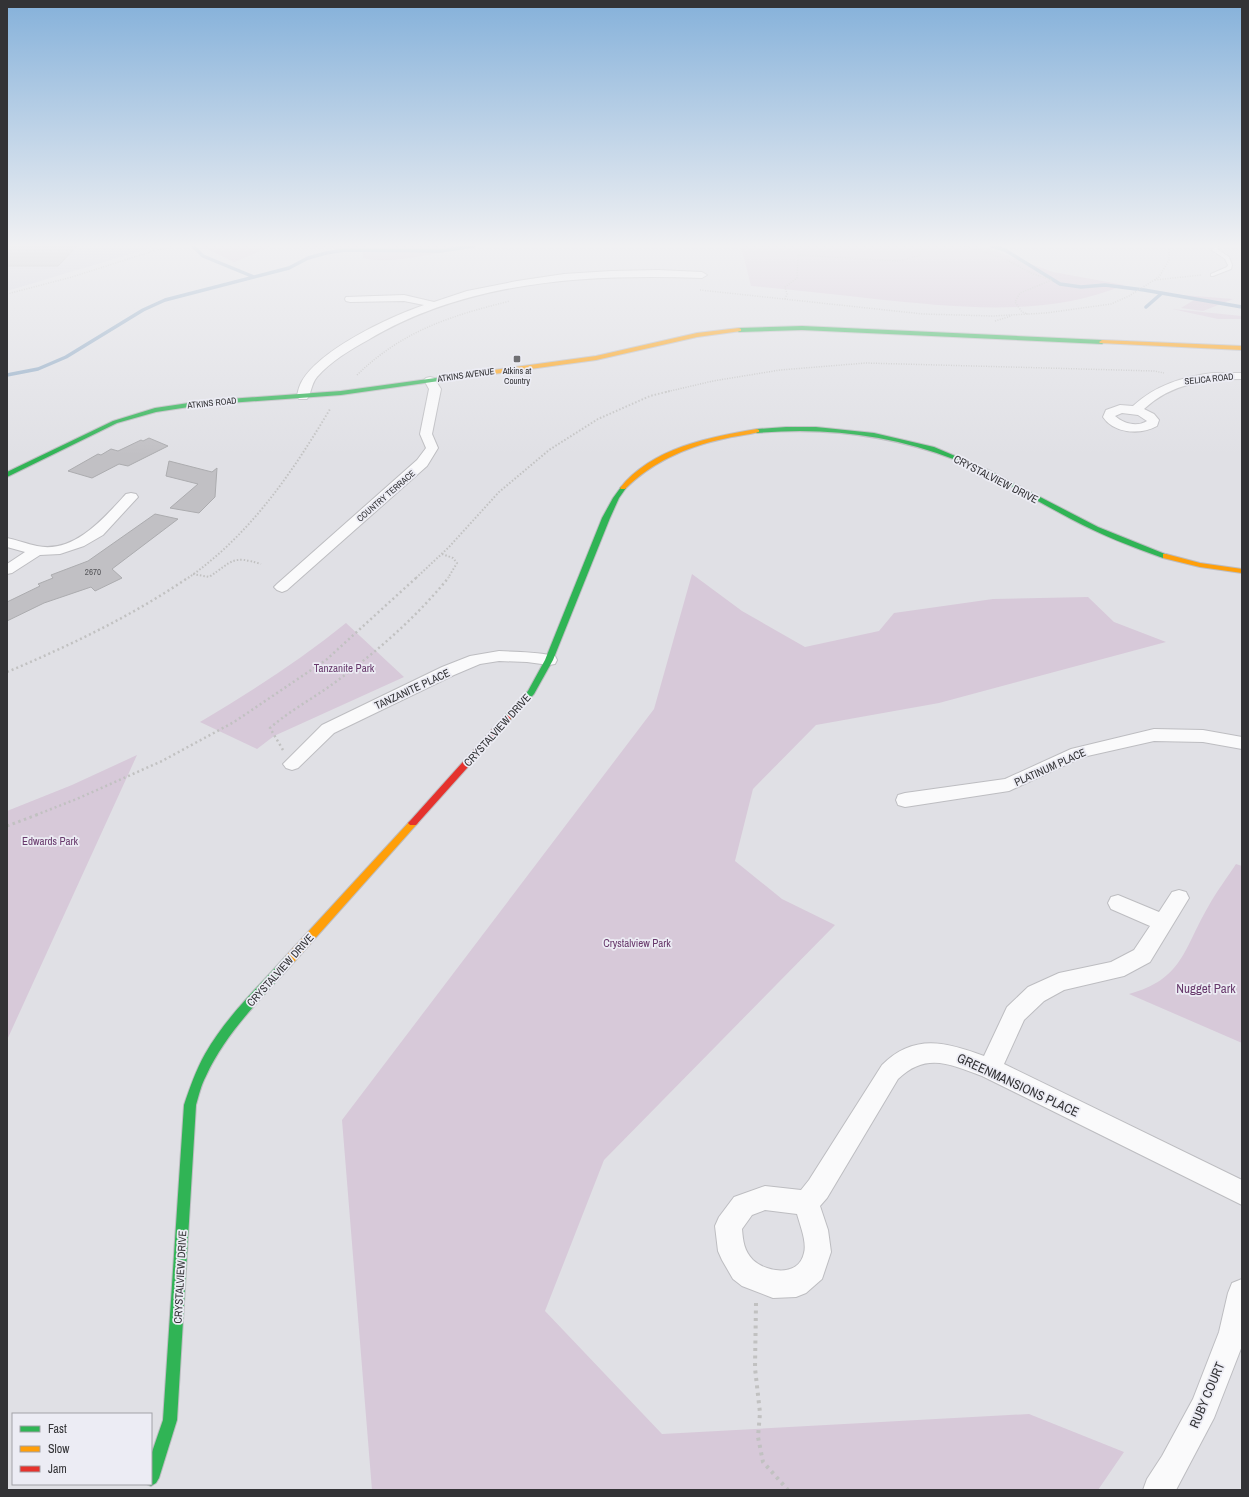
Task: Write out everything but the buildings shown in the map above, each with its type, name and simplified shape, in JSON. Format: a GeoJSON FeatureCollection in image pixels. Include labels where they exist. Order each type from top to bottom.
{"type":"FeatureCollection","features":[{"type":"Feature","properties":{"kind":"street"},"geometry":{"type":"LineString","coordinates":[[303,396],[309,379],[334,356],[376,329],[406,316]]}},
{"type":"Feature","properties":{"kind":"street","name":"ATKINS AVENUE"},"geometry":{"type":"LineString","coordinates":[[430,380],[596,358],[697,335],[738,330],[802,328],[1242,348]]}},
{"type":"Feature","properties":{"kind":"street","name":"SELICA ROAD"},"geometry":{"type":"LineString","coordinates":[[1136,410],[1152,394],[1173,384],[1196,379],[1242,376]]}},
{"type":"Feature","properties":{"kind":"street","name":"ATKINS ROAD"},"geometry":{"type":"LineString","coordinates":[[7,475],[115,422],[155,410],[202,403],[341,393],[430,380]]}},
{"type":"Feature","properties":{"kind":"street","name":"COUNTRY TERRACE"},"geometry":{"type":"LineString","coordinates":[[282,587],[422,464],[432,448],[426,434],[435,389],[430,380]]}},
{"type":"Feature","properties":{"kind":"street","name":"CRYSTALVIEW DRIVE"},"geometry":{"type":"LineString","coordinates":[[152,1475],[170,1420],[190,1105],[201,1073],[214,1048],[240,1015],[531,692],[549,660],[616,496],[630,481],[648,466],[667,456],[697,444],[724,436],[758,431],[794,428],[856,431],[893,437],[934,448],[972,464],[1080,522],[1124,543],[1174,558],[1242,571]]}},
{"type":"Feature","properties":{"kind":"street"},"geometry":{"type":"LineString","coordinates":[[7,542],[37,551],[55,550],[79,543],[98,532],[131,497]]}},
{"type":"Feature","properties":{"kind":"street"},"geometry":{"type":"LineString","coordinates":[[7,570],[37,551]]}},
{"type":"Feature","properties":{"kind":"street","name":"TANZANITE PLACE"},"geometry":{"type":"LineString","coordinates":[[292,764],[328,728],[469,662],[499,656],[527,657],[549,660]]}},
{"type":"Feature","properties":{"kind":"street","name":"PLATINUM PLACE"},"geometry":{"type":"LineString","coordinates":[[904,800],[1009,785],[1077,753],[1154,735],[1203,736],[1242,743]]}},
{"type":"Feature","properties":{"kind":"street"},"geometry":{"type":"LineString","coordinates":[[990,1069],[1015,1014],[1036,994],[1060,982],[1116,970],[1142,956],[1162,922],[1179,898]]}},
{"type":"Feature","properties":{"kind":"street"},"geometry":{"type":"LineString","coordinates":[[1118,903],[1162,922]]}},
{"type":"Feature","properties":{"kind":"street","name":"GREENMANSIONS PLACE"},"geometry":{"type":"LineString","coordinates":[[806,1203],[818,1189],[890,1072],[904,1060],[923,1052],[948,1053],[990,1069],[1242,1193]]}},
{"type":"Feature","properties":{"kind":"street","name":"RUBY COURT"},"geometry":{"type":"LineString","coordinates":[[1158,1490],[1173,1467],[1204,1408],[1233,1332],[1242,1293]]}},
{"type":"Feature","properties":{"kind":"path"},"geometry":{"type":"LineString","coordinates":[[354,378],[378,356],[406,337],[460,316]]}},
{"type":"Feature","properties":{"kind":"path"},"geometry":{"type":"LineString","coordinates":[[994,321],[1011,316]]}},
{"type":"Feature","properties":{"kind":"path"},"geometry":{"type":"LineString","coordinates":[[7,672],[126,618],[166,594],[226,547],[253,520],[300,458],[332,406]]}},
{"type":"Feature","properties":{"kind":"path"},"geometry":{"type":"LineString","coordinates":[[292,764],[270,728],[280,719],[323,691],[375,650],[418,612],[453,573],[457,563],[453,558],[442,554]]}},
{"type":"Feature","properties":{"kind":"path"},"geometry":{"type":"LineString","coordinates":[[193,574],[209,577],[235,559],[246,559],[261,564]]}},
{"type":"Feature","properties":{"kind":"path"},"geometry":{"type":"LineString","coordinates":[[7,826],[80,798],[127,777]]}},
{"type":"Feature","properties":{"kind":"path"},"geometry":{"type":"LineString","coordinates":[[756,1299],[755,1368],[760,1413],[758,1437],[763,1462],[788,1490]]}},
{"type":"Feature","properties":{"kind":"green space"},"geometry":{"type":"Polygon","coordinates":[[[1204,316],[1242,316],[1242,319],[1218,319],[1204,316]]]}},
{"type":"Feature","properties":{"kind":"green space","name":"Crystalview Park"},"geometry":{"type":"Polygon","coordinates":[[[692,574],[742,611],[805,647],[879,631],[894,613],[993,599],[1088,597],[1114,622],[1166,642],[939,703],[816,725],[753,789],[735,861],[782,899],[835,925],[604,1160],[545,1311],[662,1434],[1029,1414],[1124,1452],[1098,1490],[372,1490],[342,1120],[654,709],[692,574]]]}},
{"type":"Feature","properties":{"kind":"green space","name":"Tanzanite Park"},"geometry":{"type":"Polygon","coordinates":[[[346,623],[404,677],[274,736],[257,749],[200,722],[275,675],[346,623]]]}},
{"type":"Feature","properties":{"kind":"green space","name":"Edwards Park"},"geometry":{"type":"Polygon","coordinates":[[[137,755],[7,1040],[7,811],[72,785],[137,755]]]}},
{"type":"Feature","properties":{"kind":"green space","name":"Nugget Park"},"geometry":{"type":"Polygon","coordinates":[[[1236,864],[1242,866],[1242,1043],[1129,994],[1147,988],[1161,980],[1171,971],[1186,949],[1211,901],[1236,864]]]}},
{"type":"Feature","properties":{"kind":"waterway"},"geometry":{"type":"LineString","coordinates":[[7,375],[38,369],[66,357],[133,316]]}},
{"type":"Feature","properties":{"kind":"traffic: fast"},"geometry":{"type":"LineString","coordinates":[[739,330],[802,328],[1102,342]]}},
{"type":"Feature","properties":{"kind":"traffic: fast"},"geometry":{"type":"LineString","coordinates":[[7,475],[115,422],[155,410],[202,403],[341,393],[472,375]]}},
{"type":"Feature","properties":{"kind":"traffic: fast"},"geometry":{"type":"LineString","coordinates":[[757,431],[786,429],[845,430],[874,434],[931,449],[986,471],[1096,529],[1118,539],[1166,556]]}},
{"type":"Feature","properties":{"kind":"traffic: fast"},"geometry":{"type":"LineString","coordinates":[[507,718],[531,692],[549,660],[606,518],[623,488]]}},
{"type":"Feature","properties":{"kind":"traffic: fast"},"geometry":{"type":"LineString","coordinates":[[152,1475],[170,1420],[190,1105],[199,1077],[209,1057],[219,1042],[241,1013],[290,959]]}},
{"type":"Feature","properties":{"kind":"traffic: slow"},"geometry":{"type":"LineString","coordinates":[[472,375],[596,358],[697,335],[739,330]]}},
{"type":"Feature","properties":{"kind":"traffic: slow"},"geometry":{"type":"LineString","coordinates":[[1102,342],[1242,348]]}},
{"type":"Feature","properties":{"kind":"traffic: slow"},"geometry":{"type":"LineString","coordinates":[[623,488],[635,475],[650,465],[684,448],[721,437],[757,431]]}},
{"type":"Feature","properties":{"kind":"traffic: slow"},"geometry":{"type":"LineString","coordinates":[[1166,556],[1200,565],[1242,571]]}},
{"type":"Feature","properties":{"kind":"traffic: slow"},"geometry":{"type":"LineString","coordinates":[[290,959],[413,823]]}},
{"type":"Feature","properties":{"kind":"traffic: jam"},"geometry":{"type":"LineString","coordinates":[[413,823],[507,718]]}},
{"type":"Feature","properties":{"kind":"place","name":"Atkins at Country"},"geometry":{"type":"Point","coordinates":[517,359]}}]}
